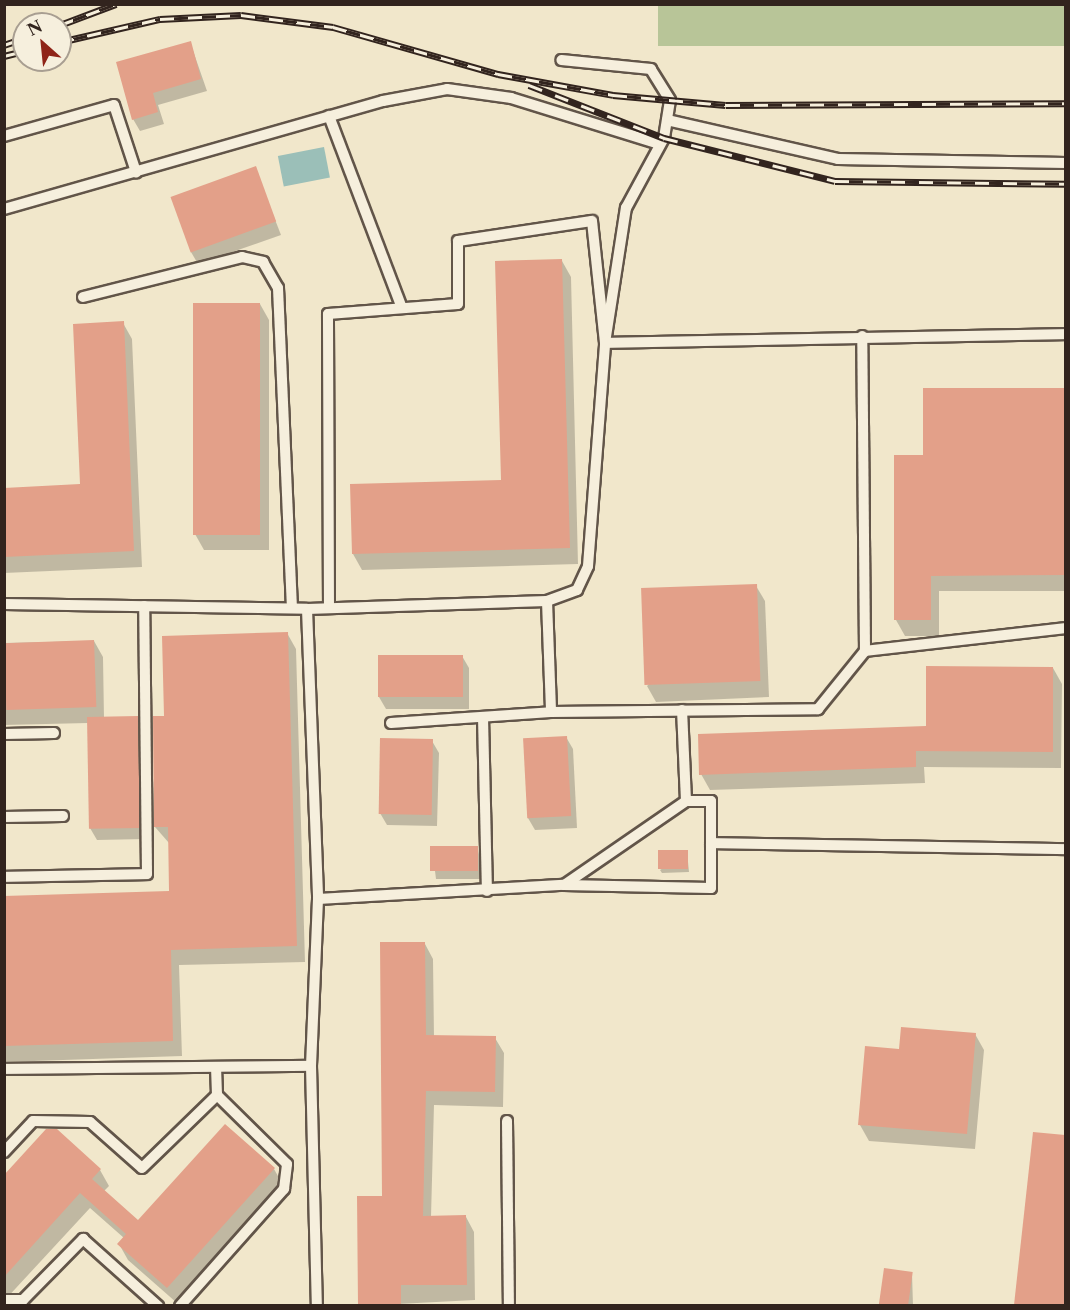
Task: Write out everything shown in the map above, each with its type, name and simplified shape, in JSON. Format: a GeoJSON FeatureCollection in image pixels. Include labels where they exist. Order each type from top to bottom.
{"type":"FeatureCollection","features":[{"type":"Feature","properties":{"kind":"lane"},"geometry":{"type":"LineString","coordinates":[[4,604],[308,609],[547,602],[577,590],[588,566],[605,343],[626,208],[660,144],[670,100],[651,69],[561,60]]}},
{"type":"Feature","properties":{"kind":"lane"},"geometry":{"type":"LineString","coordinates":[[4,209],[329,116],[447,88],[511,98],[660,144]]}},
{"type":"Feature","properties":{"kind":"lane"},"geometry":{"type":"LineString","coordinates":[[4,136],[114,105],[136,172]]}},
{"type":"Feature","properties":{"kind":"lane"},"geometry":{"type":"LineString","coordinates":[[329,116],[402,308]]}},
{"type":"Feature","properties":{"kind":"lane"},"geometry":{"type":"LineString","coordinates":[[667,120],[838,159],[1065,163]]}},
{"type":"Feature","properties":{"kind":"lane"},"geometry":{"type":"LineString","coordinates":[[329,608],[328,314],[458,304],[458,241],[592,221],[605,343]]}},
{"type":"Feature","properties":{"kind":"lane"},"geometry":{"type":"LineString","coordinates":[[83,297],[242,256],[263,262],[278,288],[292,608]]}},
{"type":"Feature","properties":{"kind":"lane"},"geometry":{"type":"LineString","coordinates":[[605,343],[862,336],[1065,334]]}},
{"type":"Feature","properties":{"kind":"lane"},"geometry":{"type":"LineString","coordinates":[[391,723],[551,712],[818,709],[865,651],[862,336]]}},
{"type":"Feature","properties":{"kind":"lane"},"geometry":{"type":"LineString","coordinates":[[547,602],[551,712]]}},
{"type":"Feature","properties":{"kind":"lane"},"geometry":{"type":"LineString","coordinates":[[4,877],[147,874],[144,606]]}},
{"type":"Feature","properties":{"kind":"lane"},"geometry":{"type":"LineString","coordinates":[[308,609],[318,898],[311,1066],[317,1305]]}},
{"type":"Feature","properties":{"kind":"lane"},"geometry":{"type":"LineString","coordinates":[[865,651],[1065,628]]}},
{"type":"Feature","properties":{"kind":"lane"},"geometry":{"type":"LineString","coordinates":[[682,710],[686,801]]}},
{"type":"Feature","properties":{"kind":"lane"},"geometry":{"type":"LineString","coordinates":[[483,717],[487,891]]}},
{"type":"Feature","properties":{"kind":"lane"},"geometry":{"type":"LineString","coordinates":[[4,734],[54,733]]}},
{"type":"Feature","properties":{"kind":"lane"},"geometry":{"type":"LineString","coordinates":[[318,898],[487,891],[564,885],[711,888],[711,801],[686,801],[564,885]]}},
{"type":"Feature","properties":{"kind":"lane"},"geometry":{"type":"LineString","coordinates":[[4,818],[63,816]]}},
{"type":"Feature","properties":{"kind":"lane"},"geometry":{"type":"LineString","coordinates":[[711,843],[1065,849]]}},
{"type":"Feature","properties":{"kind":"lane"},"geometry":{"type":"LineString","coordinates":[[4,1069],[311,1066]]}},
{"type":"Feature","properties":{"kind":"lane"},"geometry":{"type":"LineString","coordinates":[[180,1305],[285,1189],[287,1164],[217,1095],[216,1068]]}},
{"type":"Feature","properties":{"kind":"lane"},"geometry":{"type":"LineString","coordinates":[[4,1152],[33,1120],[90,1122],[142,1168],[217,1095]]}},
{"type":"Feature","properties":{"kind":"lane"},"geometry":{"type":"LineString","coordinates":[[507,1121],[508,1305]]}},
{"type":"Feature","properties":{"kind":"lane"},"geometry":{"type":"LineString","coordinates":[[4,1300],[23,1300],[83,1239],[158,1305]]}},
{"type":"Feature","properties":{"kind":"green space"},"geometry":{"type":"Polygon","coordinates":[[[658,5],[1065,5],[1065,46],[658,46],[658,5]]]}},
{"type":"Feature","properties":{"kind":"water"},"geometry":{"type":"Polygon","coordinates":[[[324,147],[330,177],[284,186],[278,156],[324,147]]]}},
{"type":"Feature","properties":{"kind":"building"},"geometry":{"type":"Polygon","coordinates":[[[191,41],[201,79],[153,93],[158,112],[132,120],[116,62],[191,41]]]}},
{"type":"Feature","properties":{"kind":"building"},"geometry":{"type":"Polygon","coordinates":[[[256,166],[276,221],[191,253],[170,197],[256,166]]]}},
{"type":"Feature","properties":{"kind":"building"},"geometry":{"type":"Polygon","coordinates":[[[562,259],[570,548],[352,554],[350,484],[501,480],[495,261],[562,259]]]}},
{"type":"Feature","properties":{"kind":"building"},"geometry":{"type":"Polygon","coordinates":[[[193,303],[260,303],[260,535],[193,535],[193,303]]]}},
{"type":"Feature","properties":{"kind":"building"},"geometry":{"type":"Polygon","coordinates":[[[124,321],[134,551],[4,557],[4,488],[80,484],[73,324],[124,321]]]}},
{"type":"Feature","properties":{"kind":"building"},"geometry":{"type":"Polygon","coordinates":[[[923,388],[1065,388],[1065,575],[931,576],[931,620],[894,620],[894,455],[923,455],[923,388]]]}},
{"type":"Feature","properties":{"kind":"building"},"geometry":{"type":"Polygon","coordinates":[[[757,584],[760,681],[644,685],[641,588],[757,584]]]}},
{"type":"Feature","properties":{"kind":"building"},"geometry":{"type":"Polygon","coordinates":[[[288,632],[297,946],[171,950],[173,1041],[4,1046],[4,896],[169,891],[168,827],[154,827],[153,716],[164,716],[162,636],[288,632]]]}},
{"type":"Feature","properties":{"kind":"building"},"geometry":{"type":"Polygon","coordinates":[[[94,640],[96,707],[6,710],[4,643],[94,640]]]}},
{"type":"Feature","properties":{"kind":"building"},"geometry":{"type":"Polygon","coordinates":[[[378,655],[463,655],[463,697],[378,697],[378,655]]]}},
{"type":"Feature","properties":{"kind":"building"},"geometry":{"type":"Polygon","coordinates":[[[926,666],[1053,667],[1053,752],[916,751],[916,767],[699,775],[698,734],[926,726],[926,666]]]}},
{"type":"Feature","properties":{"kind":"building"},"geometry":{"type":"Polygon","coordinates":[[[138,716],[140,828],[89,829],[87,717],[138,716]]]}},
{"type":"Feature","properties":{"kind":"building"},"geometry":{"type":"Polygon","coordinates":[[[567,736],[571,816],[527,818],[523,738],[567,736]]]}},
{"type":"Feature","properties":{"kind":"building"},"geometry":{"type":"Polygon","coordinates":[[[380,738],[433,739],[432,815],[379,814],[380,738]]]}},
{"type":"Feature","properties":{"kind":"building"},"geometry":{"type":"Polygon","coordinates":[[[430,846],[478,846],[478,871],[430,871],[430,846]]]}},
{"type":"Feature","properties":{"kind":"building"},"geometry":{"type":"Polygon","coordinates":[[[658,850],[688,850],[688,869],[658,869],[658,850]]]}},
{"type":"Feature","properties":{"kind":"building"},"geometry":{"type":"Polygon","coordinates":[[[380,942],[425,942],[426,1035],[496,1036],[495,1092],[426,1091],[423,1216],[466,1215],[467,1285],[401,1285],[401,1305],[358,1305],[357,1196],[382,1196],[380,942]]]}},
{"type":"Feature","properties":{"kind":"building"},"geometry":{"type":"Polygon","coordinates":[[[901,1027],[976,1033],[967,1134],[858,1125],[865,1046],[899,1049],[901,1027]]]}},
{"type":"Feature","properties":{"kind":"building"},"geometry":{"type":"Polygon","coordinates":[[[225,1124],[275,1168],[167,1288],[117,1244],[126,1234],[80,1193],[4,1277],[4,1175],[46,1129],[57,1129],[101,1169],[92,1179],[138,1220],[225,1124]]]}},
{"type":"Feature","properties":{"kind":"building"},"geometry":{"type":"Polygon","coordinates":[[[1033,1132],[1065,1135],[1065,1305],[1014,1305],[1033,1132]]]}},
{"type":"Feature","properties":{"kind":"building"},"geometry":{"type":"Polygon","coordinates":[[[884,1268],[913,1272],[908,1306],[879,1305],[884,1268]]]}},
{"type":"Feature","properties":{"kind":"railway"},"geometry":{"type":"LineString","coordinates":[[72,20],[116,4]]}},
{"type":"Feature","properties":{"kind":"railway"},"geometry":{"type":"LineString","coordinates":[[72,39],[160,19],[241,15],[333,27],[498,74],[613,95],[726,105],[1066,103]]}},
{"type":"Feature","properties":{"kind":"railway"},"geometry":{"type":"LineString","coordinates":[[4,45],[12,42]]}},
{"type":"Feature","properties":{"kind":"railway"},"geometry":{"type":"LineString","coordinates":[[4,56],[12,54]]}},
{"type":"Feature","properties":{"kind":"railway"},"geometry":{"type":"LineString","coordinates":[[529,85],[664,138],[835,181],[1066,184]]}}]}
